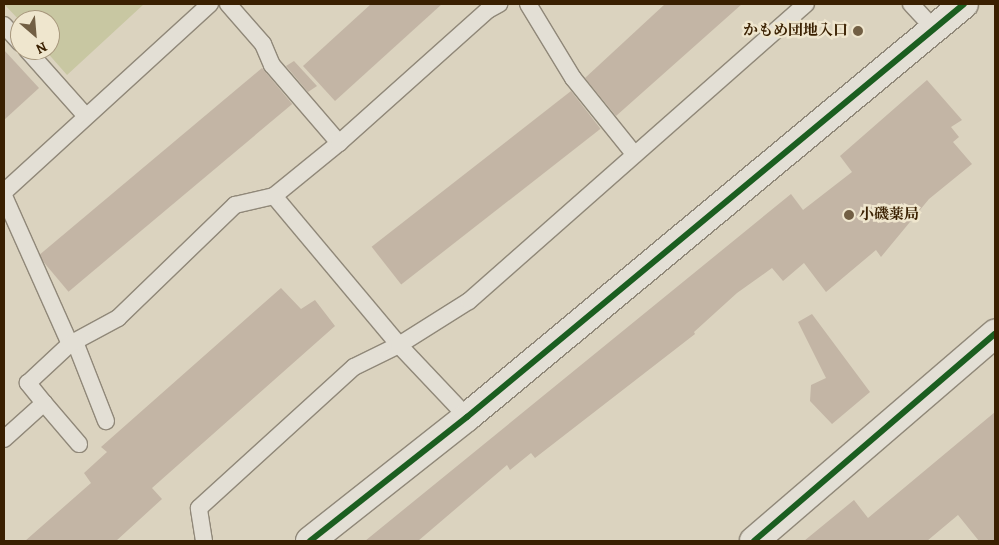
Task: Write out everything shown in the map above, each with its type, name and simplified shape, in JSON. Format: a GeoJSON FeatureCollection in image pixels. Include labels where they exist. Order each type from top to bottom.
{"type":"FeatureCollection","features":[{"type":"Feature","properties":{"kind":"street"},"geometry":{"type":"LineString","coordinates":[[310,541],[467,417],[964,4]]}},
{"type":"Feature","properties":{"kind":"street"},"geometry":{"type":"LineString","coordinates":[[754,541],[995,334]]}},
{"type":"Feature","properties":{"kind":"lane"},"geometry":{"type":"LineString","coordinates":[[4,192],[85,115],[210,4]]}},
{"type":"Feature","properties":{"kind":"lane"},"geometry":{"type":"LineString","coordinates":[[228,4],[264,44],[272,65],[339,144]]}},
{"type":"Feature","properties":{"kind":"lane"},"geometry":{"type":"LineString","coordinates":[[79,444],[28,383],[72,343],[118,318],[235,205],[274,196],[339,144],[488,10],[499,4]]}},
{"type":"Feature","properties":{"kind":"lane"},"geometry":{"type":"LineString","coordinates":[[528,4],[573,78],[634,154]]}},
{"type":"Feature","properties":{"kind":"lane"},"geometry":{"type":"LineString","coordinates":[[204,541],[199,508],[354,367],[400,345],[469,301],[806,4]]}},
{"type":"Feature","properties":{"kind":"lane"},"geometry":{"type":"LineString","coordinates":[[911,4],[934,29]]}},
{"type":"Feature","properties":{"kind":"lane"},"geometry":{"type":"LineString","coordinates":[[36,60],[85,115]]}},
{"type":"Feature","properties":{"kind":"lane"},"geometry":{"type":"LineString","coordinates":[[4,196],[106,421]]}},
{"type":"Feature","properties":{"kind":"lane"},"geometry":{"type":"LineString","coordinates":[[274,196],[400,345],[467,417]]}},
{"type":"Feature","properties":{"kind":"lane"},"geometry":{"type":"LineString","coordinates":[[4,439],[44,403]]}},
{"type":"Feature","properties":{"kind":"green space"},"geometry":{"type":"Polygon","coordinates":[[[4,4],[144,4],[67,75],[54,60],[60,60],[60,10],[10,10],[4,4]]]}},
{"type":"Feature","properties":{"kind":"building"},"geometry":{"type":"Polygon","coordinates":[[[371,4],[442,4],[335,101],[303,66],[371,4]]]}},
{"type":"Feature","properties":{"kind":"building"},"geometry":{"type":"Polygon","coordinates":[[[665,4],[742,4],[616,116],[585,78],[665,4]]]}},
{"type":"Feature","properties":{"kind":"building"},"geometry":{"type":"Polygon","coordinates":[[[4,50],[10,57],[10,60],[13,60],[39,88],[4,120],[4,50]]]}},
{"type":"Feature","properties":{"kind":"building"},"geometry":{"type":"Polygon","coordinates":[[[294,61],[317,86],[308,92],[286,66],[294,61]]]}},
{"type":"Feature","properties":{"kind":"building"},"geometry":{"type":"Polygon","coordinates":[[[262,68],[292,104],[69,292],[38,256],[262,68]]]}},
{"type":"Feature","properties":{"kind":"building"},"geometry":{"type":"Polygon","coordinates":[[[927,80],[962,120],[951,127],[959,137],[953,142],[972,164],[929,199],[881,257],[876,250],[826,292],[804,263],[783,281],[772,268],[737,293],[694,332],[695,334],[535,458],[531,453],[510,470],[507,465],[418,541],[365,541],[791,194],[803,210],[852,172],[840,156],[927,80]]]}},
{"type":"Feature","properties":{"kind":"building"},"geometry":{"type":"Polygon","coordinates":[[[571,91],[601,129],[401,285],[372,247],[571,91]]]}},
{"type":"Feature","properties":{"kind":"building"},"geometry":{"type":"Polygon","coordinates":[[[281,288],[301,309],[315,300],[335,326],[152,488],[162,499],[116,541],[25,541],[91,483],[84,473],[107,452],[101,447],[281,288]]]}},
{"type":"Feature","properties":{"kind":"building"},"geometry":{"type":"Polygon","coordinates":[[[812,314],[870,392],[832,424],[810,401],[811,385],[826,378],[798,322],[812,314]]]}},
{"type":"Feature","properties":{"kind":"building"},"geometry":{"type":"Polygon","coordinates":[[[995,412],[995,541],[979,541],[958,515],[927,541],[804,541],[854,500],[868,518],[995,412]]]}},
{"type":"Feature","properties":{"kind":"cycle path"},"geometry":{"type":"LineString","coordinates":[[310,541],[467,417],[964,4]]}},
{"type":"Feature","properties":{"kind":"cycle path"},"geometry":{"type":"LineString","coordinates":[[754,541],[995,334]]}},
{"type":"Feature","properties":{"kind":"place","name":"かもめ団地入口"},"geometry":{"type":"Point","coordinates":[858,31]}},
{"type":"Feature","properties":{"kind":"place","name":"小磯薬局"},"geometry":{"type":"Point","coordinates":[849,215]}}]}
